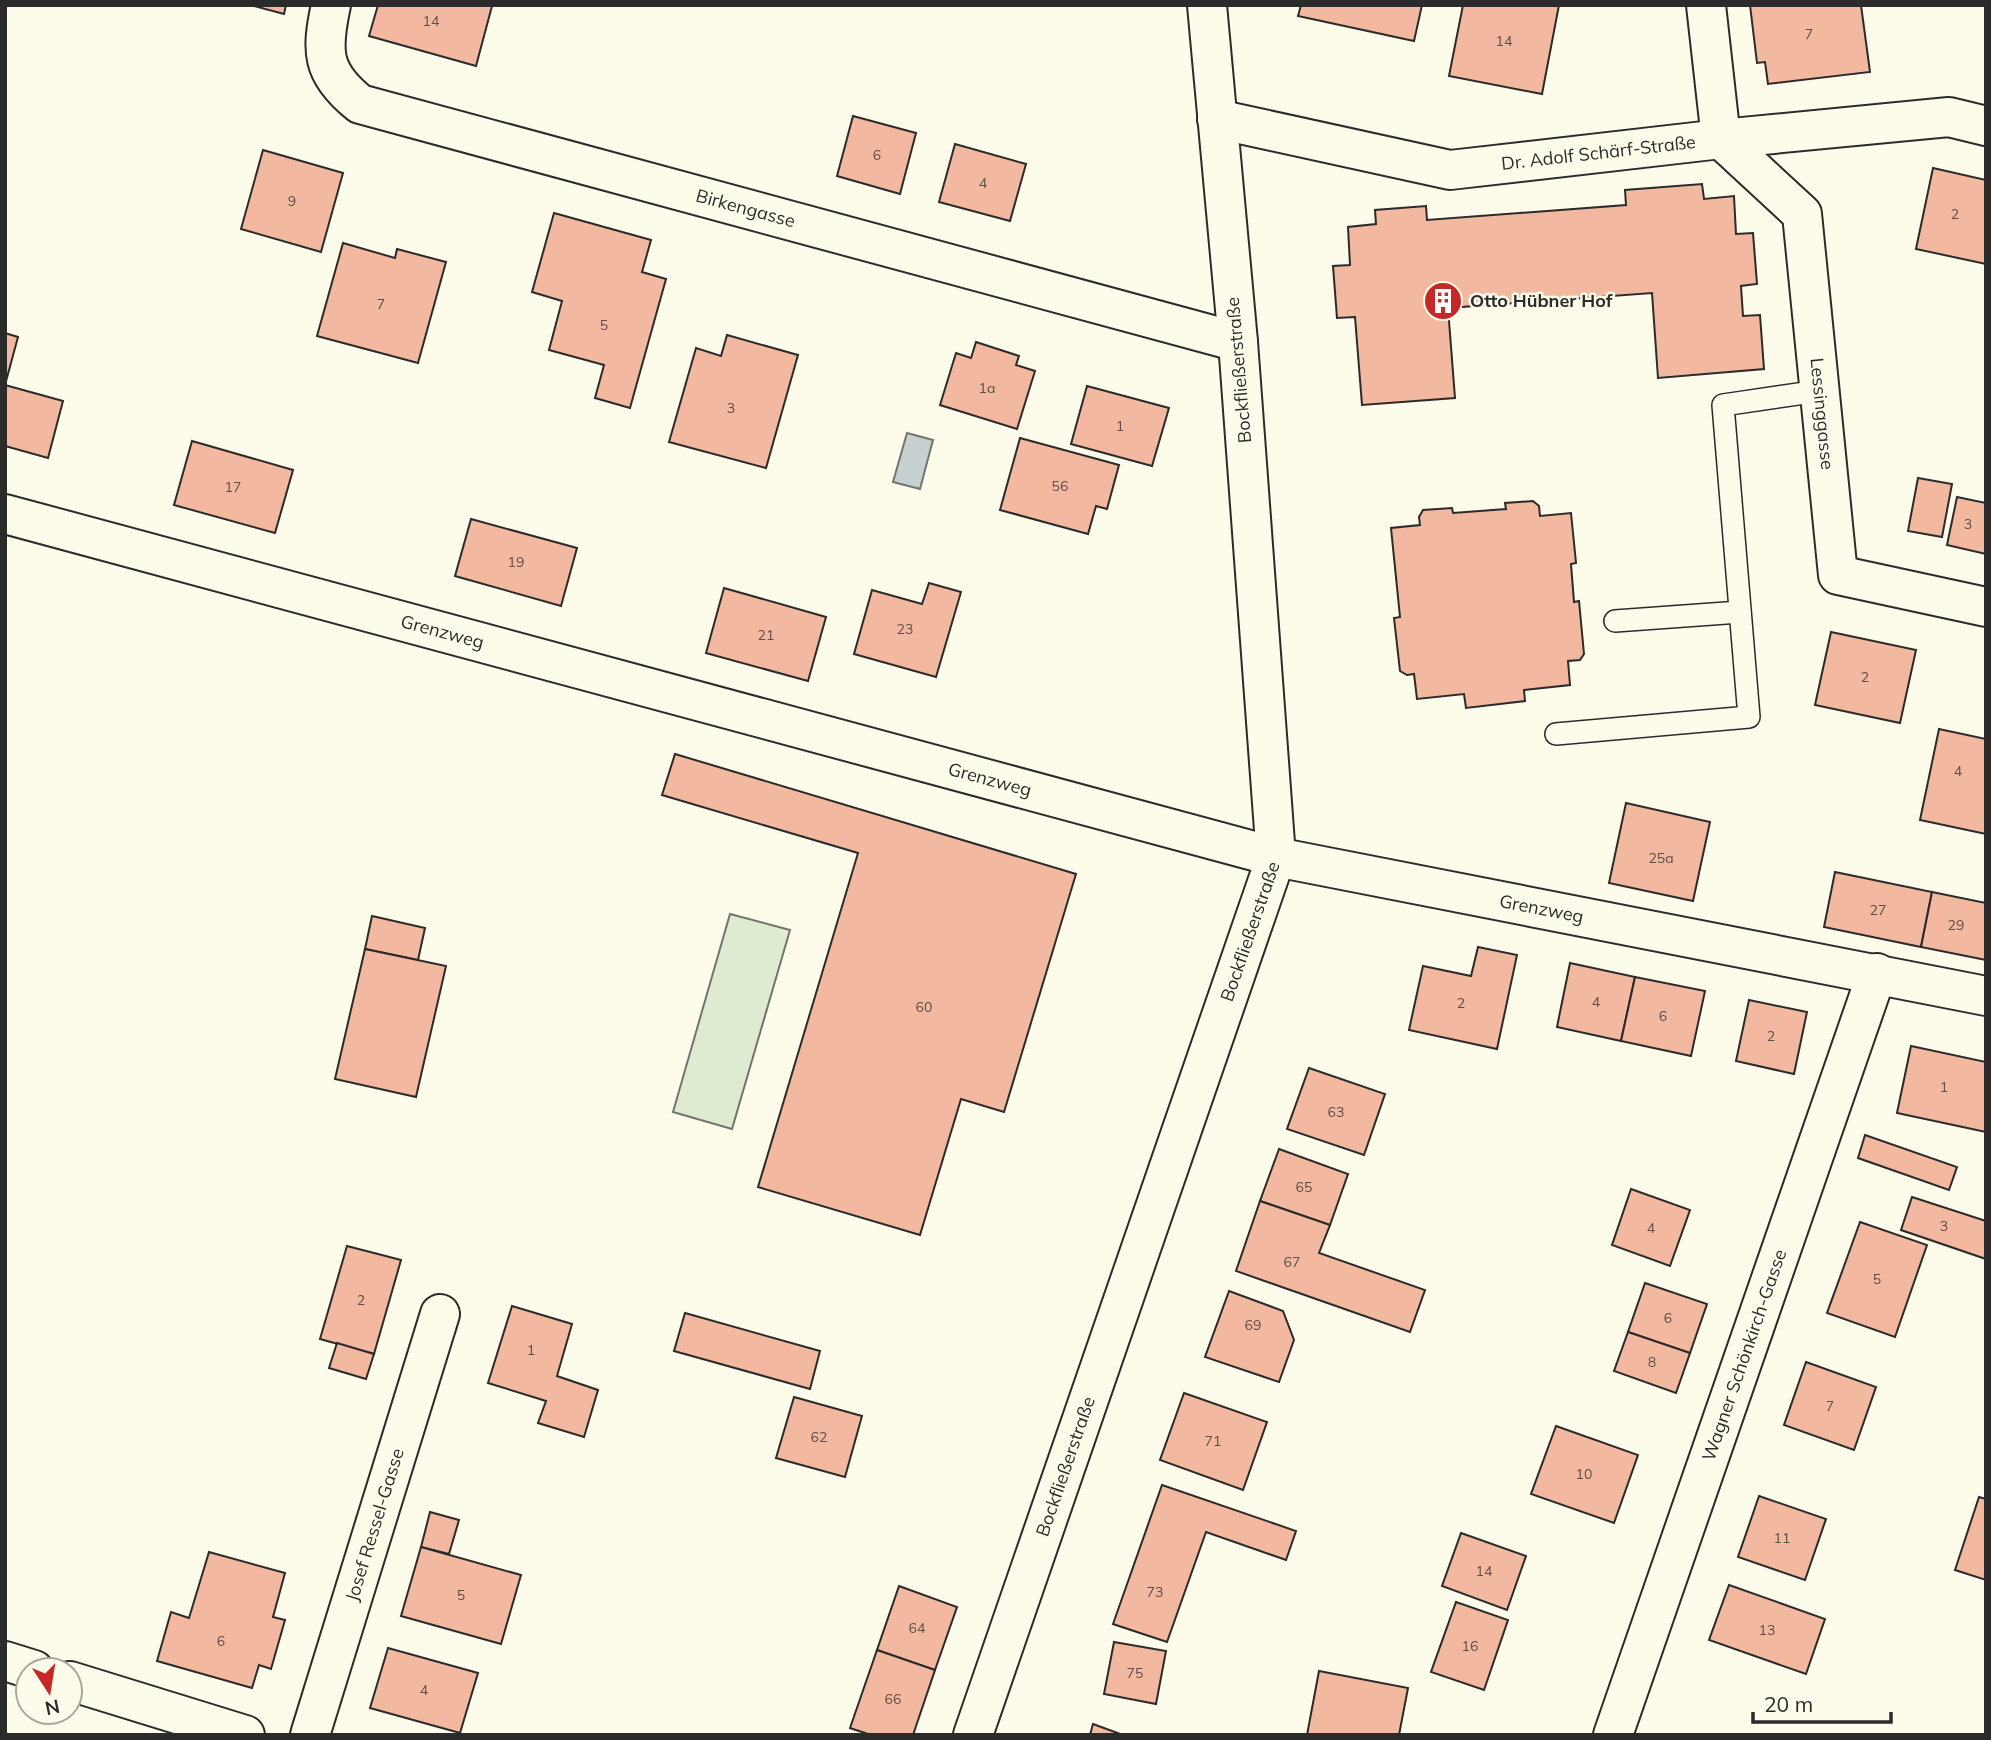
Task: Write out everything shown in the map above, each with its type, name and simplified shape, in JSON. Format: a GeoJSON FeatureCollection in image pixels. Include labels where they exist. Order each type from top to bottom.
{"type":"FeatureCollection","features":[{"type":"Feature","properties":{"kind":"street","name":"Birkengasse"},"geometry":{"type":"LineString","coordinates":[[331,5],[324,39],[327,61],[345,91],[360,104],[1238,342]]}},
{"type":"Feature","properties":{"kind":"street","name":"Bockfließerstraße"},"geometry":{"type":"LineString","coordinates":[[973,1735],[1276,857],[1238,342],[1207,5]]}},
{"type":"Feature","properties":{"kind":"street"},"geometry":{"type":"LineString","coordinates":[[1706,5],[1721,139]]}},
{"type":"Feature","properties":{"kind":"street","name":"Dr. Adolf Schärf-Straße"},"geometry":{"type":"LineString","coordinates":[[1217,119],[1450,170],[1721,139],[1949,117],[1986,126]]}},
{"type":"Feature","properties":{"kind":"street","name":"Lessinggasse"},"geometry":{"type":"LineString","coordinates":[[1721,139],[1802,214],[1838,575],[1986,607]]}},
{"type":"Feature","properties":{"kind":"street","name":"Grenzweg"},"geometry":{"type":"LineString","coordinates":[[5,514],[1276,857],[1986,996]]}},
{"type":"Feature","properties":{"kind":"street","name":"Wagner Schönkirch-Gasse"},"geometry":{"type":"LineString","coordinates":[[1613,1735],[1877,973]]}},
{"type":"Feature","properties":{"kind":"street","name":"Josef Ressel-Gasse"},"geometry":{"type":"LineString","coordinates":[[310,1735],[440,1314]]}},
{"type":"Feature","properties":{"kind":"street"},"geometry":{"type":"LineString","coordinates":[[84,1685],[245,1735]]}},
{"type":"Feature","properties":{"kind":"lane"},"geometry":{"type":"LineString","coordinates":[[1556,734],[1749,717],[1723,405],[1819,391]]}},
{"type":"Feature","properties":{"kind":"lane"},"geometry":{"type":"LineString","coordinates":[[1615,621],[1740,612]]}},
{"type":"Feature","properties":{"kind":"green space"},"geometry":{"type":"Polygon","coordinates":[[[730,914],[790,930],[732,1129],[673,1112],[730,914]]]}},
{"type":"Feature","properties":{"kind":"shaded area"},"geometry":{"type":"Polygon","coordinates":[[[907,433],[933,440],[920,489],[893,482],[907,433]]]}},
{"type":"Feature","properties":{"kind":"building"},"geometry":{"type":"Polygon","coordinates":[[[250,5],[286,5],[284,14],[250,5]]]}},
{"type":"Feature","properties":{"kind":"building"},"geometry":{"type":"Polygon","coordinates":[[[378,5],[492,6],[476,66],[369,36],[378,5]]]}},
{"type":"Feature","properties":{"kind":"building"},"geometry":{"type":"Polygon","coordinates":[[[1301,5],[1422,5],[1414,41],[1298,16],[1301,5]]]}},
{"type":"Feature","properties":{"kind":"building"},"geometry":{"type":"Polygon","coordinates":[[[1463,5],[1559,5],[1542,94],[1449,76],[1463,5]]]}},
{"type":"Feature","properties":{"kind":"building"},"geometry":{"type":"Polygon","coordinates":[[[1750,5],[1861,5],[1870,72],[1768,84],[1765,62],[1757,63],[1750,5]]]}},
{"type":"Feature","properties":{"kind":"building"},"geometry":{"type":"Polygon","coordinates":[[[853,116],[916,133],[900,194],[837,176],[853,116]]]}},
{"type":"Feature","properties":{"kind":"building"},"geometry":{"type":"Polygon","coordinates":[[[955,144],[1026,164],[1010,221],[939,202],[955,144]]]}},
{"type":"Feature","properties":{"kind":"building"},"geometry":{"type":"Polygon","coordinates":[[[263,150],[343,173],[321,252],[241,229],[263,150]]]}},
{"type":"Feature","properties":{"kind":"building"},"geometry":{"type":"Polygon","coordinates":[[[1933,168],[1986,180],[1986,264],[1916,249],[1933,168]]]}},
{"type":"Feature","properties":{"kind":"building","name":"Otto Hübner Hof"},"geometry":{"type":"Polygon","coordinates":[[[1702,184],[1704,199],[1734,196],[1736,234],[1753,233],[1757,284],[1741,286],[1743,316],[1760,315],[1764,369],[1658,378],[1652,293],[1448,308],[1455,398],[1362,405],[1355,317],[1337,318],[1333,266],[1350,265],[1348,227],[1376,224],[1375,210],[1426,206],[1427,220],[1626,205],[1625,190],[1702,184]]]}},
{"type":"Feature","properties":{"kind":"building"},"geometry":{"type":"Polygon","coordinates":[[[554,213],[651,240],[642,272],[666,279],[630,408],[595,398],[604,365],[549,350],[562,301],[532,292],[554,213]]]}},
{"type":"Feature","properties":{"kind":"building"},"geometry":{"type":"Polygon","coordinates":[[[343,243],[395,258],[397,249],[446,262],[418,363],[317,336],[343,243]]]}},
{"type":"Feature","properties":{"kind":"building"},"geometry":{"type":"Polygon","coordinates":[[[5,333],[18,337],[5,385],[5,333]]]}},
{"type":"Feature","properties":{"kind":"building"},"geometry":{"type":"Polygon","coordinates":[[[727,335],[798,355],[766,468],[669,442],[696,348],[721,356],[727,335]]]}},
{"type":"Feature","properties":{"kind":"building"},"geometry":{"type":"Polygon","coordinates":[[[976,342],[1019,356],[1016,365],[1035,371],[1017,429],[940,405],[956,353],[971,358],[976,342]]]}},
{"type":"Feature","properties":{"kind":"building"},"geometry":{"type":"Polygon","coordinates":[[[5,385],[63,401],[48,458],[5,446],[5,385]]]}},
{"type":"Feature","properties":{"kind":"building"},"geometry":{"type":"Polygon","coordinates":[[[1087,386],[1169,408],[1152,466],[1071,444],[1087,386]]]}},
{"type":"Feature","properties":{"kind":"building"},"geometry":{"type":"Polygon","coordinates":[[[1020,438],[1119,465],[1107,509],[1096,506],[1088,534],[1000,510],[1020,438]]]}},
{"type":"Feature","properties":{"kind":"building"},"geometry":{"type":"Polygon","coordinates":[[[192,441],[293,470],[275,533],[174,505],[192,441]]]}},
{"type":"Feature","properties":{"kind":"building"},"geometry":{"type":"Polygon","coordinates":[[[1918,478],[1952,484],[1942,537],[1908,531],[1918,478]]]}},
{"type":"Feature","properties":{"kind":"building"},"geometry":{"type":"Polygon","coordinates":[[[1957,497],[1986,503],[1986,554],[1947,545],[1957,497]]]}},
{"type":"Feature","properties":{"kind":"building"},"geometry":{"type":"Polygon","coordinates":[[[1533,501],[1539,506],[1540,516],[1571,513],[1576,563],[1571,564],[1574,602],[1579,601],[1584,654],[1580,660],[1568,661],[1570,685],[1524,690],[1525,701],[1466,708],[1464,694],[1417,699],[1414,674],[1407,675],[1400,671],[1394,618],[1400,617],[1391,528],[1420,525],[1419,517],[1423,510],[1452,508],[1453,513],[1506,509],[1505,503],[1533,501]]]}},
{"type":"Feature","properties":{"kind":"building"},"geometry":{"type":"Polygon","coordinates":[[[471,519],[577,548],[561,606],[455,576],[471,519]]]}},
{"type":"Feature","properties":{"kind":"building"},"geometry":{"type":"Polygon","coordinates":[[[929,583],[961,592],[936,677],[854,654],[872,590],[922,604],[929,583]]]}},
{"type":"Feature","properties":{"kind":"building"},"geometry":{"type":"Polygon","coordinates":[[[724,588],[826,617],[808,681],[706,653],[724,588]]]}},
{"type":"Feature","properties":{"kind":"building"},"geometry":{"type":"Polygon","coordinates":[[[1831,632],[1916,650],[1900,723],[1815,705],[1831,632]]]}},
{"type":"Feature","properties":{"kind":"building"},"geometry":{"type":"Polygon","coordinates":[[[1939,729],[1986,739],[1986,834],[1920,820],[1939,729]]]}},
{"type":"Feature","properties":{"kind":"building"},"geometry":{"type":"Polygon","coordinates":[[[675,754],[1076,874],[1004,1112],[961,1099],[920,1235],[758,1187],[858,853],[662,795],[675,754]]]}},
{"type":"Feature","properties":{"kind":"building"},"geometry":{"type":"Polygon","coordinates":[[[1626,803],[1710,822],[1693,901],[1609,883],[1626,803]]]}},
{"type":"Feature","properties":{"kind":"building"},"geometry":{"type":"Polygon","coordinates":[[[1835,872],[1932,892],[1921,947],[1824,927],[1835,872]]]}},
{"type":"Feature","properties":{"kind":"building"},"geometry":{"type":"Polygon","coordinates":[[[1932,892],[1986,903],[1986,960],[1921,947],[1932,892]]]}},
{"type":"Feature","properties":{"kind":"building"},"geometry":{"type":"Polygon","coordinates":[[[372,916],[425,928],[418,960],[365,949],[372,916]]]}},
{"type":"Feature","properties":{"kind":"building"},"geometry":{"type":"Polygon","coordinates":[[[1478,947],[1517,955],[1497,1049],[1409,1030],[1423,966],[1471,976],[1478,947]]]}},
{"type":"Feature","properties":{"kind":"building"},"geometry":{"type":"Polygon","coordinates":[[[365,949],[446,966],[416,1097],[335,1079],[365,949]]]}},
{"type":"Feature","properties":{"kind":"building"},"geometry":{"type":"Polygon","coordinates":[[[1570,963],[1635,977],[1621,1041],[1557,1027],[1570,963]]]}},
{"type":"Feature","properties":{"kind":"building"},"geometry":{"type":"Polygon","coordinates":[[[1635,977],[1705,991],[1691,1056],[1621,1041],[1635,977]]]}},
{"type":"Feature","properties":{"kind":"building"},"geometry":{"type":"Polygon","coordinates":[[[1749,1000],[1807,1012],[1794,1074],[1736,1061],[1749,1000]]]}},
{"type":"Feature","properties":{"kind":"building"},"geometry":{"type":"Polygon","coordinates":[[[1911,1046],[1986,1062],[1986,1132],[1897,1113],[1911,1046]]]}},
{"type":"Feature","properties":{"kind":"building"},"geometry":{"type":"Polygon","coordinates":[[[1309,1068],[1385,1094],[1364,1155],[1287,1129],[1309,1068]]]}},
{"type":"Feature","properties":{"kind":"building"},"geometry":{"type":"Polygon","coordinates":[[[1865,1135],[1957,1167],[1949,1190],[1858,1158],[1865,1135]]]}},
{"type":"Feature","properties":{"kind":"building"},"geometry":{"type":"Polygon","coordinates":[[[1279,1149],[1348,1174],[1330,1225],[1260,1201],[1279,1149]]]}},
{"type":"Feature","properties":{"kind":"building"},"geometry":{"type":"Polygon","coordinates":[[[1631,1189],[1690,1210],[1670,1266],[1612,1245],[1631,1189]]]}},
{"type":"Feature","properties":{"kind":"building"},"geometry":{"type":"Polygon","coordinates":[[[1912,1197],[1986,1221],[1986,1259],[1901,1230],[1912,1197]]]}},
{"type":"Feature","properties":{"kind":"building"},"geometry":{"type":"Polygon","coordinates":[[[1260,1201],[1330,1225],[1319,1253],[1425,1290],[1410,1332],[1236,1271],[1260,1201]]]}},
{"type":"Feature","properties":{"kind":"building"},"geometry":{"type":"Polygon","coordinates":[[[1860,1222],[1927,1245],[1895,1337],[1827,1313],[1860,1222]]]}},
{"type":"Feature","properties":{"kind":"building"},"geometry":{"type":"Polygon","coordinates":[[[347,1246],[401,1260],[374,1354],[320,1339],[347,1246]]]}},
{"type":"Feature","properties":{"kind":"building"},"geometry":{"type":"Polygon","coordinates":[[[1645,1283],[1707,1304],[1690,1353],[1628,1332],[1645,1283]]]}},
{"type":"Feature","properties":{"kind":"building"},"geometry":{"type":"Polygon","coordinates":[[[1229,1291],[1283,1311],[1294,1340],[1279,1382],[1205,1357],[1229,1291]]]}},
{"type":"Feature","properties":{"kind":"building"},"geometry":{"type":"Polygon","coordinates":[[[512,1306],[572,1324],[557,1376],[598,1390],[584,1437],[538,1423],[546,1401],[488,1383],[512,1306]]]}},
{"type":"Feature","properties":{"kind":"building"},"geometry":{"type":"Polygon","coordinates":[[[685,1313],[820,1351],[810,1389],[674,1351],[685,1313]]]}},
{"type":"Feature","properties":{"kind":"building"},"geometry":{"type":"Polygon","coordinates":[[[1628,1332],[1690,1353],[1676,1393],[1614,1371],[1628,1332]]]}},
{"type":"Feature","properties":{"kind":"building"},"geometry":{"type":"Polygon","coordinates":[[[337,1343],[374,1354],[366,1379],[329,1368],[337,1343]]]}},
{"type":"Feature","properties":{"kind":"building"},"geometry":{"type":"Polygon","coordinates":[[[1806,1362],[1876,1387],[1854,1450],[1784,1425],[1806,1362]]]}},
{"type":"Feature","properties":{"kind":"building"},"geometry":{"type":"Polygon","coordinates":[[[1184,1393],[1267,1422],[1243,1490],[1160,1460],[1184,1393]]]}},
{"type":"Feature","properties":{"kind":"building"},"geometry":{"type":"Polygon","coordinates":[[[794,1397],[862,1416],[845,1477],[776,1458],[794,1397]]]}},
{"type":"Feature","properties":{"kind":"building"},"geometry":{"type":"Polygon","coordinates":[[[1556,1426],[1638,1455],[1614,1523],[1531,1494],[1556,1426]]]}},
{"type":"Feature","properties":{"kind":"building"},"geometry":{"type":"Polygon","coordinates":[[[1162,1485],[1296,1531],[1286,1560],[1206,1532],[1167,1642],[1113,1624],[1162,1485]]]}},
{"type":"Feature","properties":{"kind":"building"},"geometry":{"type":"Polygon","coordinates":[[[1759,1496],[1826,1519],[1805,1580],[1738,1557],[1759,1496]]]}},
{"type":"Feature","properties":{"kind":"building"},"geometry":{"type":"Polygon","coordinates":[[[1979,1497],[1986,1499],[1986,1580],[1955,1570],[1979,1497]]]}},
{"type":"Feature","properties":{"kind":"building"},"geometry":{"type":"Polygon","coordinates":[[[430,1512],[459,1520],[449,1554],[421,1547],[430,1512]]]}},
{"type":"Feature","properties":{"kind":"building"},"geometry":{"type":"Polygon","coordinates":[[[1461,1533],[1526,1556],[1507,1610],[1442,1586],[1461,1533]]]}},
{"type":"Feature","properties":{"kind":"building"},"geometry":{"type":"Polygon","coordinates":[[[421,1547],[521,1575],[501,1644],[401,1616],[421,1547]]]}},
{"type":"Feature","properties":{"kind":"building"},"geometry":{"type":"Polygon","coordinates":[[[209,1552],[285,1573],[273,1617],[285,1620],[271,1669],[259,1665],[252,1688],[157,1661],[171,1612],[189,1618],[209,1552]]]}},
{"type":"Feature","properties":{"kind":"building"},"geometry":{"type":"Polygon","coordinates":[[[1729,1585],[1825,1619],[1806,1674],[1709,1640],[1729,1585]]]}},
{"type":"Feature","properties":{"kind":"building"},"geometry":{"type":"Polygon","coordinates":[[[899,1586],[957,1607],[935,1670],[877,1650],[899,1586]]]}},
{"type":"Feature","properties":{"kind":"building"},"geometry":{"type":"Polygon","coordinates":[[[1456,1602],[1508,1620],[1484,1690],[1431,1672],[1456,1602]]]}},
{"type":"Feature","properties":{"kind":"building"},"geometry":{"type":"Polygon","coordinates":[[[1114,1642],[1166,1651],[1156,1704],[1104,1694],[1114,1642]]]}},
{"type":"Feature","properties":{"kind":"building"},"geometry":{"type":"Polygon","coordinates":[[[388,1648],[478,1673],[460,1733],[370,1708],[388,1648]]]}},
{"type":"Feature","properties":{"kind":"building"},"geometry":{"type":"Polygon","coordinates":[[[877,1650],[935,1670],[913,1735],[871,1735],[850,1728],[877,1650]]]}},
{"type":"Feature","properties":{"kind":"building"},"geometry":{"type":"Polygon","coordinates":[[[1319,1671],[1408,1688],[1399,1735],[1307,1735],[1319,1671]]]}},
{"type":"Feature","properties":{"kind":"building"},"geometry":{"type":"Polygon","coordinates":[[[1093,1724],[1123,1735],[1090,1735],[1093,1724]]]}},
{"type":"Feature","properties":{"kind":"place","name":"Otto Hübner Hof"},"geometry":{"type":"Point","coordinates":[1443,301]}}]}
